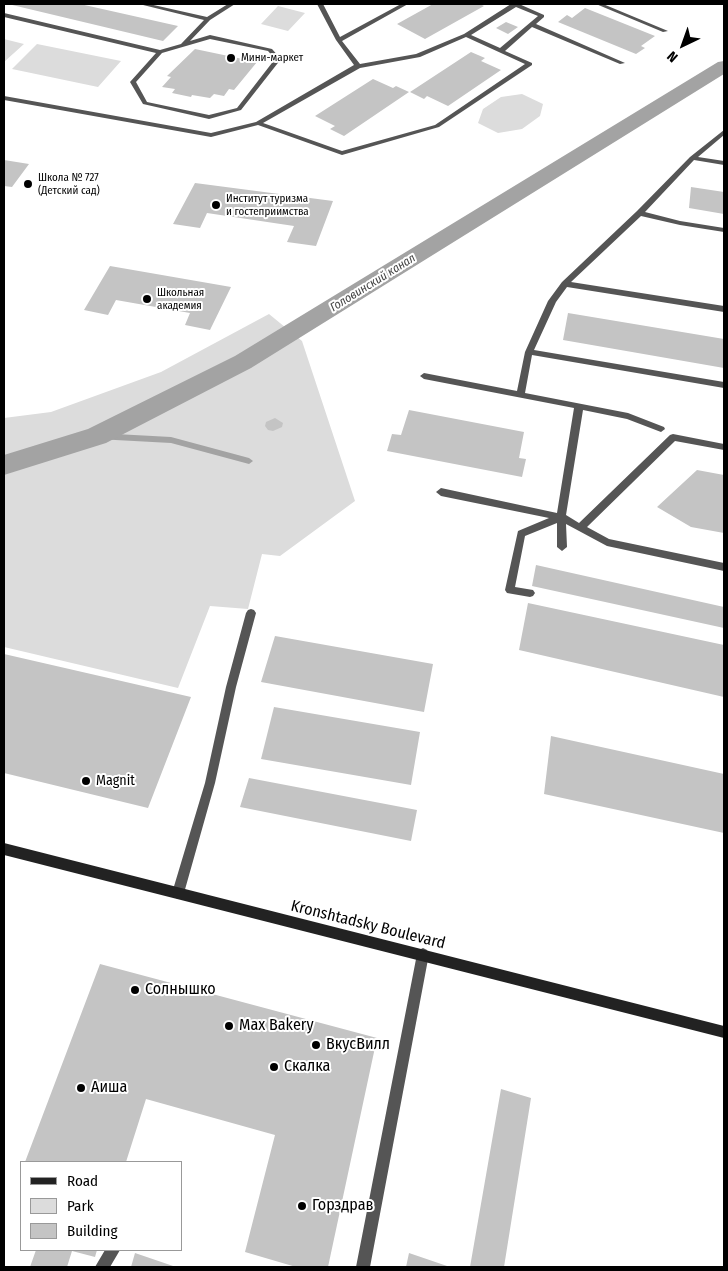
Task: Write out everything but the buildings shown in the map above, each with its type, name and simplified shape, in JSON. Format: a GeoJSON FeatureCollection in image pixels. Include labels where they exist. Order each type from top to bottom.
{"type":"FeatureCollection","features":[{"type":"Feature","properties":{"kind":"main road","name":"Kronshtadsky Boulevard"},"geometry":{"type":"LineString","coordinates":[[4,849],[724,1032]]}},
{"type":"Feature","properties":{"kind":"lane"},"geometry":{"type":"LineString","coordinates":[[142,4],[208,19]]}},
{"type":"Feature","properties":{"kind":"lane"},"geometry":{"type":"LineString","coordinates":[[183,45],[208,19],[232,4]]}},
{"type":"Feature","properties":{"kind":"lane"},"geometry":{"type":"LineString","coordinates":[[320,4],[339,40],[358,66]]}},
{"type":"Feature","properties":{"kind":"lane"},"geometry":{"type":"LineString","coordinates":[[339,40],[405,4]]}},
{"type":"Feature","properties":{"kind":"lane"},"geometry":{"type":"LineString","coordinates":[[4,98],[211,135],[258,123],[358,66],[418,56],[466,35],[515,4],[542,16],[501,50]]}},
{"type":"Feature","properties":{"kind":"lane"},"geometry":{"type":"LineString","coordinates":[[599,4],[665,31]]}},
{"type":"Feature","properties":{"kind":"lane"},"geometry":{"type":"LineString","coordinates":[[4,15],[160,52],[210,37],[270,50],[278,59],[239,109],[209,117],[145,103],[133,82],[160,52]]}},
{"type":"Feature","properties":{"kind":"lane"},"geometry":{"type":"LineString","coordinates":[[532,24],[622,63]]}},
{"type":"Feature","properties":{"kind":"lane"},"geometry":{"type":"LineString","coordinates":[[258,123],[342,154],[437,126],[530,64],[466,35]]}},
{"type":"Feature","properties":{"kind":"lane"},"geometry":{"type":"LineString","coordinates":[[520,395],[530,352],[552,301],[565,284],[640,213],[692,158],[723,135]]}},
{"type":"Feature","properties":{"kind":"lane"},"geometry":{"type":"LineString","coordinates":[[692,158],[724,163]]}},
{"type":"Feature","properties":{"kind":"lane"},"geometry":{"type":"LineString","coordinates":[[640,213],[680,223],[724,230]]}},
{"type":"Feature","properties":{"kind":"lane"},"geometry":{"type":"LineString","coordinates":[[565,284],[724,309]]}},
{"type":"Feature","properties":{"kind":"lane"},"geometry":{"type":"LineString","coordinates":[[530,352],[724,385]]}},
{"type":"Feature","properties":{"kind":"lane"},"geometry":{"type":"LineString","coordinates":[[424,376],[628,416],[661,429]]}},
{"type":"Feature","properties":{"kind":"lane"},"geometry":{"type":"LineString","coordinates":[[562,547],[562,517],[579,406]]}},
{"type":"Feature","properties":{"kind":"lane"},"geometry":{"type":"LineString","coordinates":[[581,528],[673,437],[724,447]]}},
{"type":"Feature","properties":{"kind":"lane"},"geometry":{"type":"LineString","coordinates":[[441,492],[562,517],[607,542],[724,568]]}},
{"type":"Feature","properties":{"kind":"lane"},"geometry":{"type":"LineString","coordinates":[[530,594],[510,590],[521,534],[562,517]]}},
{"type":"Feature","properties":{"kind":"lane"},"geometry":{"type":"LineString","coordinates":[[178,894],[210,783],[231,687],[251,613]]}},
{"type":"Feature","properties":{"kind":"lane"},"geometry":{"type":"LineString","coordinates":[[363,1267],[423,954]]}},
{"type":"Feature","properties":{"kind":"lane"},"geometry":{"type":"LineString","coordinates":[[102,1267],[112,1251]]}},
{"type":"Feature","properties":{"kind":"green space"},"geometry":{"type":"Polygon","coordinates":[[[278,6],[305,13],[288,31],[261,24],[278,6]]]}},
{"type":"Feature","properties":{"kind":"green space"},"geometry":{"type":"Polygon","coordinates":[[[4,39],[24,44],[4,62],[4,39]]]}},
{"type":"Feature","properties":{"kind":"green space"},"geometry":{"type":"Polygon","coordinates":[[[37,44],[121,61],[98,87],[12,69],[37,44]]]}},
{"type":"Feature","properties":{"kind":"green space"},"geometry":{"type":"Polygon","coordinates":[[[522,94],[543,104],[540,116],[522,129],[498,133],[478,123],[483,109],[501,97],[522,94]]]}},
{"type":"Feature","properties":{"kind":"green space"},"geometry":{"type":"Polygon","coordinates":[[[269,314],[302,341],[355,501],[280,556],[262,554],[248,609],[210,606],[178,688],[4,647],[4,418],[51,412],[161,372],[269,314]]]}},
{"type":"Feature","properties":{"kind":"waterway","name":"Головинский канал"},"geometry":{"type":"LineString","coordinates":[[4,465],[97,436],[243,362],[724,66]]}},
{"type":"Feature","properties":{"kind":"waterway"},"geometry":{"type":"LineString","coordinates":[[97,436],[171,440],[249,461]]}},
{"type":"Feature","properties":{"kind":"place","name":"Мини-маркет"},"geometry":{"type":"Point","coordinates":[231,58]}},
{"type":"Feature","properties":{"kind":"place","name":"Школа № 727 (Детский сад)"},"geometry":{"type":"Point","coordinates":[28,184]}},
{"type":"Feature","properties":{"kind":"place","name":"Институт туризма и гостеприимства"},"geometry":{"type":"Point","coordinates":[216,205]}},
{"type":"Feature","properties":{"kind":"place","name":"Школьная академия"},"geometry":{"type":"Point","coordinates":[147,299]}},
{"type":"Feature","properties":{"kind":"place","name":"Magnit"},"geometry":{"type":"Point","coordinates":[86,781]}},
{"type":"Feature","properties":{"kind":"place","name":"Солнышко"},"geometry":{"type":"Point","coordinates":[135,990]}},
{"type":"Feature","properties":{"kind":"place","name":"Max Bakery"},"geometry":{"type":"Point","coordinates":[229,1026]}},
{"type":"Feature","properties":{"kind":"place","name":"ВкусВилл"},"geometry":{"type":"Point","coordinates":[316,1045]}},
{"type":"Feature","properties":{"kind":"place","name":"Скалка"},"geometry":{"type":"Point","coordinates":[274,1067]}},
{"type":"Feature","properties":{"kind":"place","name":"Аиша"},"geometry":{"type":"Point","coordinates":[81,1088]}},
{"type":"Feature","properties":{"kind":"place","name":"Горздрав"},"geometry":{"type":"Point","coordinates":[302,1206]}}]}
